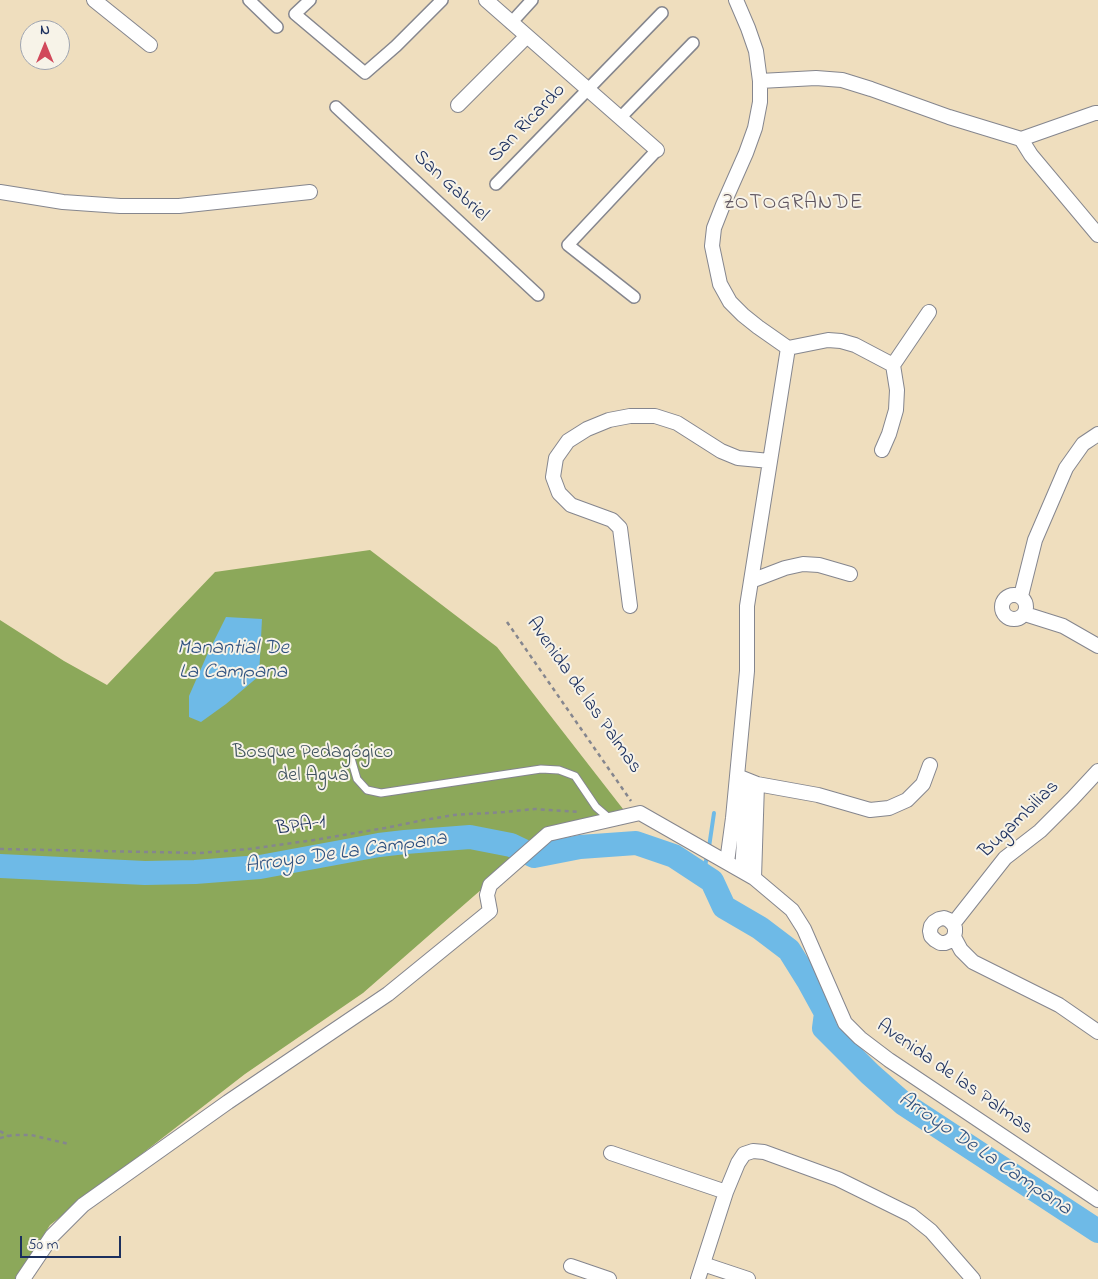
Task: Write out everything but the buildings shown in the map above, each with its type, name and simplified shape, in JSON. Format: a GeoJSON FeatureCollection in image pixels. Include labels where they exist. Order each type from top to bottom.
{"type":"FeatureCollection","features":[{"type":"Feature","properties":{"kind":"street"},"geometry":{"type":"LineString","coordinates":[[94,0],[150,45]]}},
{"type":"Feature","properties":{"kind":"street"},"geometry":{"type":"LineString","coordinates":[[249,0],[277,27]]}},
{"type":"Feature","properties":{"kind":"street"},"geometry":{"type":"LineString","coordinates":[[310,0],[294,14],[365,73],[396,46],[442,0]]}},
{"type":"Feature","properties":{"kind":"street"},"geometry":{"type":"LineString","coordinates":[[486,0],[657,150],[568,245],[634,297]]}},
{"type":"Feature","properties":{"kind":"street"},"geometry":{"type":"LineString","coordinates":[[511,22],[532,0]]}},
{"type":"Feature","properties":{"kind":"street"},"geometry":{"type":"LineString","coordinates":[[736,0],[756,51],[760,81],[760,102],[755,128],[714,228],[712,246],[720,284],[730,302],[743,315],[788,348],[828,340],[841,341],[855,345],[893,365]]}},
{"type":"Feature","properties":{"kind":"street","name":"San Ricardo"},"geometry":{"type":"LineString","coordinates":[[496,184],[662,13]]}},
{"type":"Feature","properties":{"kind":"street"},"geometry":{"type":"LineString","coordinates":[[458,106],[527,36]]}},
{"type":"Feature","properties":{"kind":"street"},"geometry":{"type":"LineString","coordinates":[[620,118],[693,44]]}},
{"type":"Feature","properties":{"kind":"street"},"geometry":{"type":"LineString","coordinates":[[760,81],[816,78],[842,80],[871,88],[949,117],[1021,139],[1098,113]]}},
{"type":"Feature","properties":{"kind":"street","name":"San Gabriel"},"geometry":{"type":"LineString","coordinates":[[336,107],[538,295]]}},
{"type":"Feature","properties":{"kind":"street"},"geometry":{"type":"LineString","coordinates":[[1021,139],[1031,156],[1098,235]]}},
{"type":"Feature","properties":{"kind":"street"},"geometry":{"type":"LineString","coordinates":[[0,192],[63,202],[120,206],[180,206],[310,192]]}},
{"type":"Feature","properties":{"kind":"street"},"geometry":{"type":"LineString","coordinates":[[882,450],[896,410],[897,390],[893,365],[929,312]]}},
{"type":"Feature","properties":{"kind":"street"},"geometry":{"type":"LineString","coordinates":[[748,874],[747,606],[788,348]]}},
{"type":"Feature","properties":{"kind":"street"},"geometry":{"type":"LineString","coordinates":[[630,606],[620,528],[612,520],[571,505],[559,493],[553,477],[556,458],[568,441],[587,429],[609,420],[630,416],[655,416],[677,423],[721,451],[738,458],[770,461]]}},
{"type":"Feature","properties":{"kind":"street"},"geometry":{"type":"LineString","coordinates":[[1020,596],[1035,540],[1066,468],[1083,444],[1098,434]]}},
{"type":"Feature","properties":{"kind":"street"},"geometry":{"type":"LineString","coordinates":[[751,581],[785,568],[803,564],[850,574]]}},
{"type":"Feature","properties":{"kind":"street"},"geometry":{"type":"LineString","coordinates":[[1016,594],[1020,596],[1027,604],[1025,614],[1021,618],[1011,619],[1003,612],[1003,602],[1010,595],[1016,594]]}},
{"type":"Feature","properties":{"kind":"street"},"geometry":{"type":"LineString","coordinates":[[1025,614],[1063,626],[1098,646]]}},
{"type":"Feature","properties":{"kind":"street"},"geometry":{"type":"LineString","coordinates":[[747,780],[818,795],[870,810],[889,808],[906,800],[923,784],[930,765]]}},
{"type":"Feature","properties":{"kind":"street","name":"Bugambilias"},"geometry":{"type":"LineString","coordinates":[[1098,771],[1040,831],[1005,858],[953,930],[961,950],[973,962],[1059,1005],[1098,1032]]}},
{"type":"Feature","properties":{"kind":"street"},"geometry":{"type":"LineString","coordinates":[[721,859],[747,780]]}},
{"type":"Feature","properties":{"kind":"street","name":"Avenida de las Palmas"},"geometry":{"type":"LineString","coordinates":[[606,816],[640,813],[748,874],[792,910],[804,929],[846,1023],[860,1038],[889,1060],[1098,1200]]}},
{"type":"Feature","properties":{"kind":"street"},"geometry":{"type":"LineString","coordinates":[[23,1279],[52,1236],[82,1205],[388,994],[490,912],[487,894],[490,885],[548,834],[606,816]]}},
{"type":"Feature","properties":{"kind":"street"},"geometry":{"type":"LineString","coordinates":[[698,1279],[726,1192],[738,1163],[744,1154],[753,1151],[764,1152],[838,1179],[911,1215],[931,1231],[972,1279]]}},
{"type":"Feature","properties":{"kind":"street"},"geometry":{"type":"LineString","coordinates":[[612,1153],[726,1192]]}},
{"type":"Feature","properties":{"kind":"street"},"geometry":{"type":"LineString","coordinates":[[702,1264],[748,1279]]}},
{"type":"Feature","properties":{"kind":"street"},"geometry":{"type":"LineString","coordinates":[[571,1266],[609,1279]]}},
{"type":"Feature","properties":{"kind":"lane"},"geometry":{"type":"LineString","coordinates":[[350,755],[357,779],[366,790],[381,793],[541,769],[559,770],[575,776],[596,807],[606,816]]}},
{"type":"Feature","properties":{"kind":"path","name":"Avenida de las Palmas"},"geometry":{"type":"LineString","coordinates":[[507,622],[626,793]]}},
{"type":"Feature","properties":{"kind":"path"},"geometry":{"type":"LineString","coordinates":[[0,849],[199,852],[310,839],[456,814],[535,808],[606,816]]}},
{"type":"Feature","properties":{"kind":"path"},"geometry":{"type":"LineString","coordinates":[[0,1130],[8,1136]]}},
{"type":"Feature","properties":{"kind":"path"},"geometry":{"type":"LineString","coordinates":[[0,1138],[13,1135],[31,1135],[69,1144]]}},
{"type":"Feature","properties":{"kind":"green space","name":"Bosque Pedagógico del Agua"},"geometry":{"type":"Polygon","coordinates":[[[370,550],[497,647],[623,809],[546,833],[363,993],[245,1074],[50,1225],[16,1279],[0,1279],[0,620],[64,661],[107,685],[215,572],[370,550]]]}},
{"type":"Feature","properties":{"kind":"water","name":"Manantial De La Campana"},"geometry":{"type":"Polygon","coordinates":[[[226,617],[262,619],[259,676],[201,722],[189,717],[189,696],[226,617]]]}},
{"type":"Feature","properties":{"kind":"waterway"},"geometry":{"type":"LineString","coordinates":[[709,847],[714,813]]}},
{"type":"Feature","properties":{"kind":"waterway","name":"Arroyo De La Campana"},"geometry":{"type":"LineString","coordinates":[[0,866],[145,873],[195,872],[260,867],[379,845],[470,837],[511,845],[534,856],[580,847],[636,843],[674,856],[712,881],[724,907],[760,928],[789,950],[826,1013],[824,1028],[870,1074],[904,1104],[1098,1231]]}},
{"type":"Feature","properties":{"kind":"waterway"},"geometry":{"type":"LineString","coordinates":[[704,875],[707,854]]}},
{"type":"Feature","properties":{"kind":"district","name":"ZOTOGRANDE"},"geometry":{"type":"Point","coordinates":[793,205]}}]}
